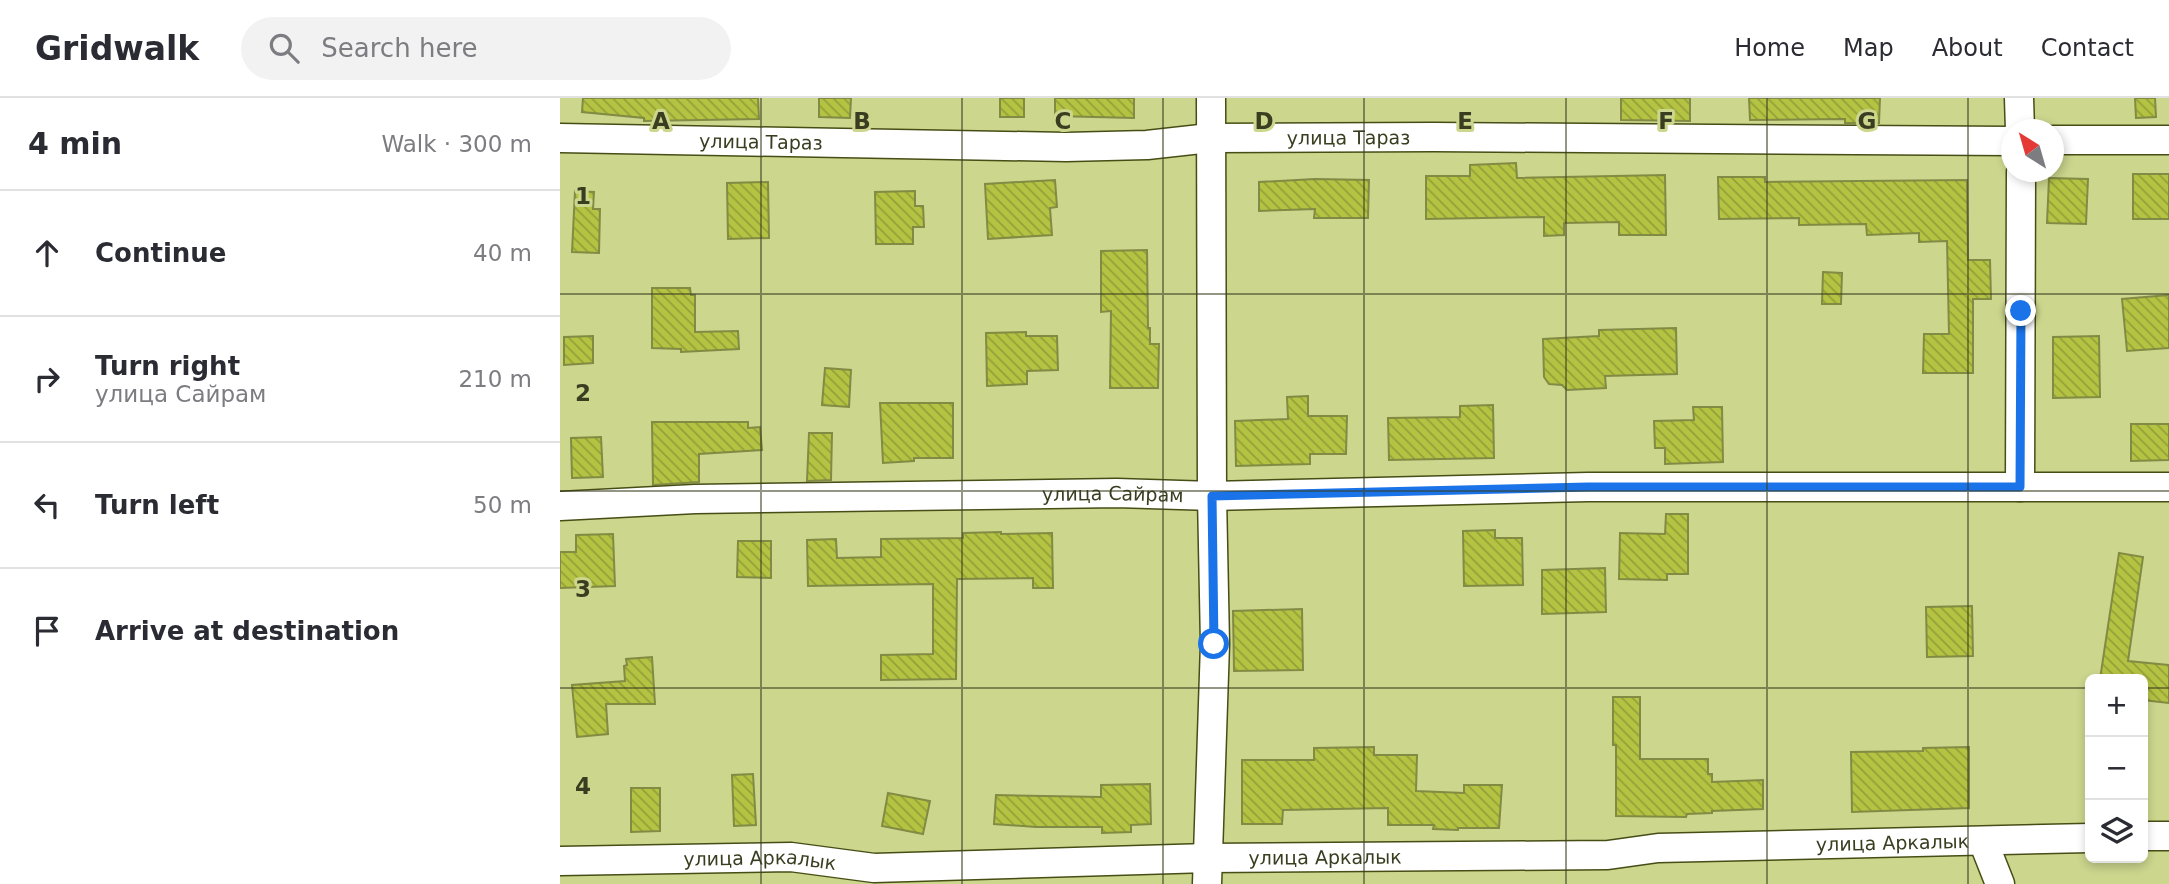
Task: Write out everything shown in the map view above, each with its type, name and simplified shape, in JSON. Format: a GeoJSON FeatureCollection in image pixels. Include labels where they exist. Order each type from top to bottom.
{"type":"FeatureCollection","features":[{"type":"Feature","properties":{"kind":"street"},"geometry":{"type":"LineString","coordinates":[[1208,871],[1214,644],[1211,98]]}},
{"type":"Feature","properties":{"kind":"street"},"geometry":{"type":"LineString","coordinates":[[2019,98],[2020,119]]}},
{"type":"Feature","properties":{"kind":"street","name":"улица Тараз"},"geometry":{"type":"LineString","coordinates":[[560,138],[1066,147],[1147,145],[1210,138],[2001,141]]}},
{"type":"Feature","properties":{"kind":"street"},"geometry":{"type":"LineString","coordinates":[[2064,140],[2169,140]]}},
{"type":"Feature","properties":{"kind":"street"},"geometry":{"type":"LineString","coordinates":[[2020,487],[2021,182]]}},
{"type":"Feature","properties":{"kind":"street","name":"улица Сайрам"},"geometry":{"type":"LineString","coordinates":[[560,506],[695,499],[1117,493],[1212,496],[1588,487],[2169,487]]}},
{"type":"Feature","properties":{"kind":"street"},"geometry":{"type":"LineString","coordinates":[[2148,836],[2169,836]]}},
{"type":"Feature","properties":{"kind":"street","name":"улица Аркалык"},"geometry":{"type":"LineString","coordinates":[[560,861],[790,858],[874,869],[1208,871],[1608,855],[1658,848],[2085,838]]}},
{"type":"Feature","properties":{"kind":"street"},"geometry":{"type":"LineString","coordinates":[[1983,841],[2000,884]]}},
{"type":"Feature","properties":{"kind":"building"},"geometry":{"type":"Polygon","coordinates":[[[583,98],[758,98],[759,119],[644,121],[644,118],[582,112],[583,98]]]}},
{"type":"Feature","properties":{"kind":"building"},"geometry":{"type":"Polygon","coordinates":[[[819,98],[851,98],[850,118],[819,117],[819,98]]]}},
{"type":"Feature","properties":{"kind":"building"},"geometry":{"type":"Polygon","coordinates":[[[1000,98],[1024,98],[1024,117],[1000,117],[1000,98]]]}},
{"type":"Feature","properties":{"kind":"building"},"geometry":{"type":"Polygon","coordinates":[[[1055,98],[1134,98],[1134,118],[1055,116],[1055,98]]]}},
{"type":"Feature","properties":{"kind":"building"},"geometry":{"type":"Polygon","coordinates":[[[1621,98],[1690,98],[1690,121],[1621,120],[1621,98]]]}},
{"type":"Feature","properties":{"kind":"building"},"geometry":{"type":"Polygon","coordinates":[[[1749,98],[1880,98],[1879,123],[1845,123],[1845,119],[1750,120],[1749,98]]]}},
{"type":"Feature","properties":{"kind":"building"},"geometry":{"type":"Polygon","coordinates":[[[2135,98],[2155,98],[2156,117],[2136,118],[2135,98]]]}},
{"type":"Feature","properties":{"kind":"building"},"geometry":{"type":"Polygon","coordinates":[[[1516,163],[1517,178],[1665,175],[1666,235],[1619,235],[1619,222],[1564,223],[1564,235],[1544,236],[1544,217],[1426,219],[1426,176],[1470,176],[1470,165],[1516,163]]]}},
{"type":"Feature","properties":{"kind":"building"},"geometry":{"type":"Polygon","coordinates":[[[2133,174],[2169,174],[2169,219],[2133,219],[2133,174]]]}},
{"type":"Feature","properties":{"kind":"building"},"geometry":{"type":"Polygon","coordinates":[[[1718,177],[1765,177],[1765,182],[1967,180],[1968,260],[1990,260],[1991,299],[1973,299],[1973,373],[1923,373],[1924,334],[1949,334],[1947,241],[1919,242],[1919,233],[1867,235],[1866,224],[1799,225],[1799,218],[1719,219],[1718,177]]]}},
{"type":"Feature","properties":{"kind":"building"},"geometry":{"type":"Polygon","coordinates":[[[2064,178],[2088,179],[2086,224],[2047,223],[2049,182],[2064,182],[2064,178]]]}},
{"type":"Feature","properties":{"kind":"building"},"geometry":{"type":"Polygon","coordinates":[[[1055,180],[1057,207],[1050,208],[1052,235],[988,239],[985,184],[1055,180]]]}},
{"type":"Feature","properties":{"kind":"building"},"geometry":{"type":"Polygon","coordinates":[[[1369,180],[1368,218],[1314,218],[1315,209],[1259,211],[1259,182],[1369,180]]]}},
{"type":"Feature","properties":{"kind":"building"},"geometry":{"type":"Polygon","coordinates":[[[768,182],[769,238],[728,239],[727,183],[768,182]]]}},
{"type":"Feature","properties":{"kind":"building"},"geometry":{"type":"Polygon","coordinates":[[[575,191],[594,192],[593,209],[600,209],[599,253],[572,252],[575,191]]]}},
{"type":"Feature","properties":{"kind":"building"},"geometry":{"type":"Polygon","coordinates":[[[915,191],[915,206],[923,206],[924,227],[913,227],[913,244],[876,244],[875,192],[915,191]]]}},
{"type":"Feature","properties":{"kind":"building"},"geometry":{"type":"Polygon","coordinates":[[[1147,250],[1148,328],[1150,344],[1159,344],[1158,388],[1110,388],[1111,311],[1101,312],[1101,251],[1147,250]]]}},
{"type":"Feature","properties":{"kind":"building"},"geometry":{"type":"Polygon","coordinates":[[[1823,272],[1842,273],[1841,304],[1822,304],[1823,272]]]}},
{"type":"Feature","properties":{"kind":"building"},"geometry":{"type":"Polygon","coordinates":[[[652,288],[690,288],[691,295],[695,295],[695,332],[738,331],[739,349],[681,352],[681,349],[652,348],[652,288]]]}},
{"type":"Feature","properties":{"kind":"building"},"geometry":{"type":"Polygon","coordinates":[[[2169,295],[2169,348],[2127,351],[2122,299],[2169,295]]]}},
{"type":"Feature","properties":{"kind":"building"},"geometry":{"type":"Polygon","coordinates":[[[1676,328],[1677,374],[1605,376],[1606,388],[1567,390],[1562,385],[1549,384],[1544,377],[1543,339],[1599,336],[1599,330],[1676,328]]]}},
{"type":"Feature","properties":{"kind":"building"},"geometry":{"type":"Polygon","coordinates":[[[1026,332],[1026,336],[1057,336],[1058,370],[1027,371],[1027,384],[987,386],[986,333],[1026,332]]]}},
{"type":"Feature","properties":{"kind":"building"},"geometry":{"type":"Polygon","coordinates":[[[593,336],[593,363],[564,365],[564,337],[593,336]]]}},
{"type":"Feature","properties":{"kind":"building"},"geometry":{"type":"Polygon","coordinates":[[[2099,336],[2100,397],[2053,398],[2053,337],[2099,336]]]}},
{"type":"Feature","properties":{"kind":"building"},"geometry":{"type":"Polygon","coordinates":[[[825,368],[851,370],[849,407],[822,405],[825,368]]]}},
{"type":"Feature","properties":{"kind":"building"},"geometry":{"type":"Polygon","coordinates":[[[1308,396],[1308,416],[1347,416],[1346,454],[1310,454],[1310,464],[1236,466],[1235,421],[1288,419],[1287,397],[1308,396]]]}},
{"type":"Feature","properties":{"kind":"building"},"geometry":{"type":"Polygon","coordinates":[[[880,403],[953,403],[953,458],[914,458],[914,461],[883,463],[880,403]]]}},
{"type":"Feature","properties":{"kind":"building"},"geometry":{"type":"Polygon","coordinates":[[[1493,405],[1494,458],[1389,460],[1388,418],[1460,417],[1460,406],[1493,405]]]}},
{"type":"Feature","properties":{"kind":"building"},"geometry":{"type":"Polygon","coordinates":[[[1693,407],[1722,407],[1723,462],[1665,464],[1665,448],[1655,448],[1654,421],[1694,420],[1693,407]]]}},
{"type":"Feature","properties":{"kind":"building"},"geometry":{"type":"Polygon","coordinates":[[[652,422],[748,422],[748,428],[760,427],[762,450],[699,454],[699,482],[653,485],[652,422]]]}},
{"type":"Feature","properties":{"kind":"building"},"geometry":{"type":"Polygon","coordinates":[[[2131,424],[2169,424],[2169,460],[2131,461],[2131,424]]]}},
{"type":"Feature","properties":{"kind":"building"},"geometry":{"type":"Polygon","coordinates":[[[809,433],[832,433],[831,480],[807,481],[809,433]]]}},
{"type":"Feature","properties":{"kind":"building"},"geometry":{"type":"Polygon","coordinates":[[[601,437],[603,477],[572,478],[571,438],[601,437]]]}},
{"type":"Feature","properties":{"kind":"building"},"geometry":{"type":"Polygon","coordinates":[[[1666,514],[1688,514],[1688,574],[1667,574],[1667,580],[1619,579],[1620,533],[1665,534],[1666,514]]]}},
{"type":"Feature","properties":{"kind":"building"},"geometry":{"type":"Polygon","coordinates":[[[1495,530],[1495,538],[1522,538],[1523,585],[1464,586],[1463,531],[1495,530]]]}},
{"type":"Feature","properties":{"kind":"building"},"geometry":{"type":"Polygon","coordinates":[[[963,533],[1052,533],[1053,588],[1033,588],[1033,578],[957,579],[956,679],[881,680],[881,655],[933,654],[933,584],[808,586],[807,540],[836,539],[837,558],[881,557],[881,539],[963,538],[963,533]]]}},
{"type":"Feature","properties":{"kind":"building"},"geometry":{"type":"Polygon","coordinates":[[[613,534],[615,586],[560,588],[560,552],[576,552],[576,535],[613,534]]]}},
{"type":"Feature","properties":{"kind":"building"},"geometry":{"type":"Polygon","coordinates":[[[738,541],[771,541],[771,578],[737,577],[738,541]]]}},
{"type":"Feature","properties":{"kind":"building"},"geometry":{"type":"Polygon","coordinates":[[[2119,553],[2143,557],[2128,661],[2169,665],[2169,703],[2148,701],[2148,674],[2101,674],[2119,553]]]}},
{"type":"Feature","properties":{"kind":"building"},"geometry":{"type":"Polygon","coordinates":[[[1605,568],[1606,612],[1542,614],[1542,570],[1605,568]]]}},
{"type":"Feature","properties":{"kind":"building"},"geometry":{"type":"Polygon","coordinates":[[[1972,606],[1973,656],[1927,657],[1926,607],[1972,606]]]}},
{"type":"Feature","properties":{"kind":"building"},"geometry":{"type":"Polygon","coordinates":[[[1302,609],[1303,670],[1234,671],[1233,611],[1302,609]]]}},
{"type":"Feature","properties":{"kind":"building"},"geometry":{"type":"Polygon","coordinates":[[[652,657],[655,704],[606,704],[608,734],[577,737],[572,685],[625,681],[626,659],[652,657]]]}},
{"type":"Feature","properties":{"kind":"building"},"geometry":{"type":"Polygon","coordinates":[[[1613,697],[1640,697],[1640,759],[1708,759],[1708,774],[1712,774],[1712,782],[1763,780],[1763,809],[1712,811],[1687,814],[1686,817],[1616,816],[1613,697]]]}},
{"type":"Feature","properties":{"kind":"building"},"geometry":{"type":"Polygon","coordinates":[[[1374,747],[1374,755],[1417,755],[1416,791],[1464,793],[1464,785],[1502,785],[1499,828],[1458,830],[1433,829],[1434,825],[1388,825],[1388,808],[1283,810],[1282,824],[1242,824],[1242,760],[1314,760],[1314,748],[1374,747]]]}},
{"type":"Feature","properties":{"kind":"building"},"geometry":{"type":"Polygon","coordinates":[[[1969,747],[1969,808],[1852,812],[1851,752],[1969,747]]]}},
{"type":"Feature","properties":{"kind":"building"},"geometry":{"type":"Polygon","coordinates":[[[753,774],[756,825],[734,826],[732,775],[753,774]]]}},
{"type":"Feature","properties":{"kind":"building"},"geometry":{"type":"Polygon","coordinates":[[[1150,784],[1151,824],[1131,825],[1131,832],[1102,833],[1102,827],[994,824],[996,795],[1101,797],[1101,785],[1150,784]]]}},
{"type":"Feature","properties":{"kind":"building"},"geometry":{"type":"Polygon","coordinates":[[[631,788],[660,788],[660,831],[631,832],[631,788]]]}},
{"type":"Feature","properties":{"kind":"building"},"geometry":{"type":"Polygon","coordinates":[[[888,793],[930,801],[923,834],[882,826],[888,793]]]}},
{"type":"Feature","properties":{"kind":"route"},"geometry":{"type":"LineString","coordinates":[[1214,644],[1212,496],[1588,487],[2020,487],[2021,311]]}}]}
